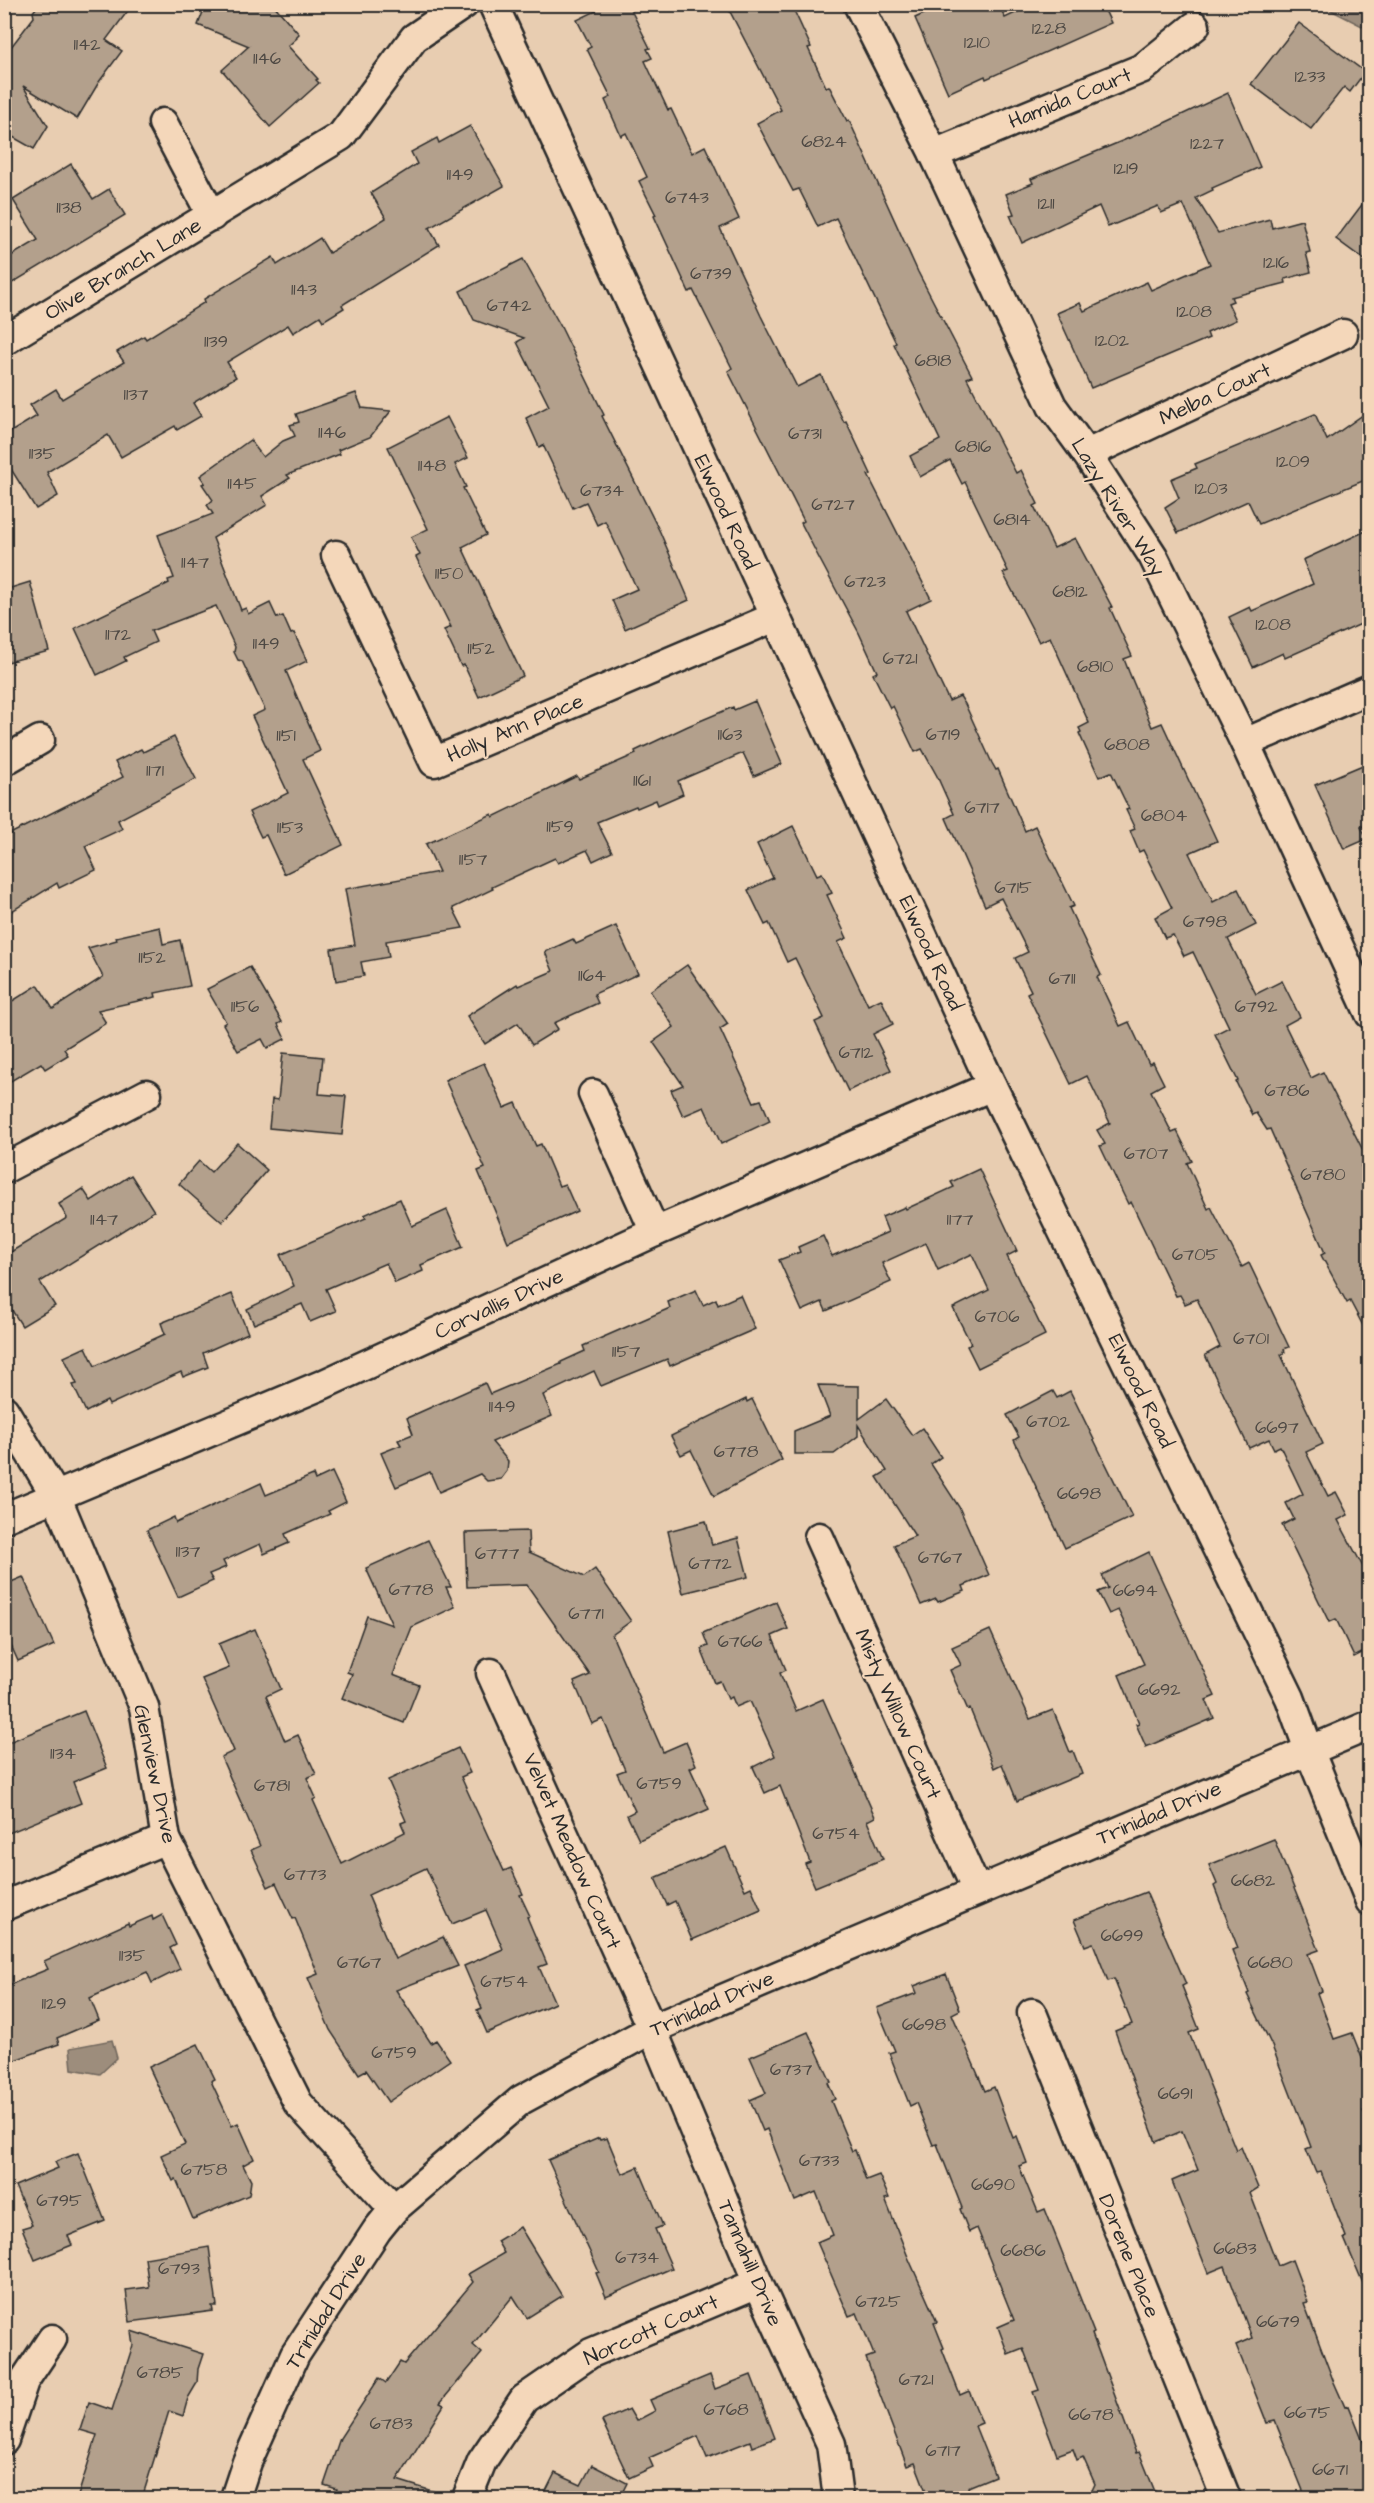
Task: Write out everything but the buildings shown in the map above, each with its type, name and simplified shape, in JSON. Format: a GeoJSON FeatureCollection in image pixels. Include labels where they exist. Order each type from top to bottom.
{"type":"FeatureCollection","features":[{"type":"Feature","properties":{"kind":"street","name":"Olive Branch Lane"},"geometry":{"type":"LineString","coordinates":[[4,341],[341,136],[414,38],[464,4]]}},
{"type":"Feature","properties":{"kind":"street","name":"Elwood Road"},"geometry":{"type":"LineString","coordinates":[[493,4],[992,1086],[1290,1698],[1370,1901]]}},
{"type":"Feature","properties":{"kind":"street","name":"Lazy River Way"},"geometry":{"type":"LineString","coordinates":[[858,4],[934,154],[1052,406],[1087,453],[1153,556],[1245,742],[1370,1014]]}},
{"type":"Feature","properties":{"kind":"street","name":"Hamida Court"},"geometry":{"type":"LineString","coordinates":[[934,154],[1143,68],[1195,26]]}},
{"type":"Feature","properties":{"kind":"street","name":"Olive Branch Lane"},"geometry":{"type":"LineString","coordinates":[[163,123],[212,216]]}},
{"type":"Feature","properties":{"kind":"street","name":"Melba Court"},"geometry":{"type":"LineString","coordinates":[[1087,453],[1343,334]]}},
{"type":"Feature","properties":{"kind":"street","name":"Holly Ann Place"},"geometry":{"type":"LineString","coordinates":[[336,555],[434,762],[775,617]]}},
{"type":"Feature","properties":{"kind":"street"},"geometry":{"type":"LineString","coordinates":[[1245,742],[1370,689]]}},
{"type":"Feature","properties":{"kind":"street"},"geometry":{"type":"LineString","coordinates":[[4,761],[40,740]]}},
{"type":"Feature","properties":{"kind":"street","name":"Corvallis Drive"},"geometry":{"type":"LineString","coordinates":[[4,1518],[57,1498],[324,1384],[655,1232],[992,1086]]}},
{"type":"Feature","properties":{"kind":"street"},"geometry":{"type":"LineString","coordinates":[[4,1169],[147,1094]]}},
{"type":"Feature","properties":{"kind":"street"},"geometry":{"type":"LineString","coordinates":[[593,1094],[655,1232]]}},
{"type":"Feature","properties":{"kind":"street","name":"Glenview Drive"},"geometry":{"type":"LineString","coordinates":[[4,1410],[57,1498],[144,1707],[166,1839],[298,2103],[394,2209]]}},
{"type":"Feature","properties":{"kind":"street","name":"Misty Willow Court"},"geometry":{"type":"LineString","coordinates":[[819,1537],[977,1891]]}},
{"type":"Feature","properties":{"kind":"street","name":"Velvet Meadow Court"},"geometry":{"type":"LineString","coordinates":[[491,1673],[652,2029]]}},
{"type":"Feature","properties":{"kind":"street","name":"Trinidad Drive"},"geometry":{"type":"LineString","coordinates":[[235,2499],[247,2462],[295,2355],[377,2230],[394,2209],[521,2100],[652,2029],[1370,1725]]}},
{"type":"Feature","properties":{"kind":"street"},"geometry":{"type":"LineString","coordinates":[[4,1906],[166,1839]]}},
{"type":"Feature","properties":{"kind":"street","name":"Dorene Place"},"geometry":{"type":"LineString","coordinates":[[1032,2013],[1226,2499]]}},
{"type":"Feature","properties":{"kind":"street","name":"Tannahill Drive"},"geometry":{"type":"LineString","coordinates":[[652,2029],[758,2283],[831,2444],[838,2499]]}},
{"type":"Feature","properties":{"kind":"street","name":"Norcott Court"},"geometry":{"type":"LineString","coordinates":[[467,2499],[482,2460],[524,2399],[591,2353],[758,2283]]}},
{"type":"Feature","properties":{"kind":"street"},"geometry":{"type":"LineString","coordinates":[[4,2440],[24,2381],[52,2339]]}},
{"type":"Feature","properties":{"kind":"shaded area"},"geometry":{"type":"Polygon","coordinates":[[[1321,5],[1369,5],[1369,31],[1368,29],[1321,5]]]}},
{"type":"Feature","properties":{"kind":"shaded area"},"geometry":{"type":"Polygon","coordinates":[[[112,2040],[117,2058],[100,2074],[72,2069],[70,2048],[112,2040]]]}}]}
